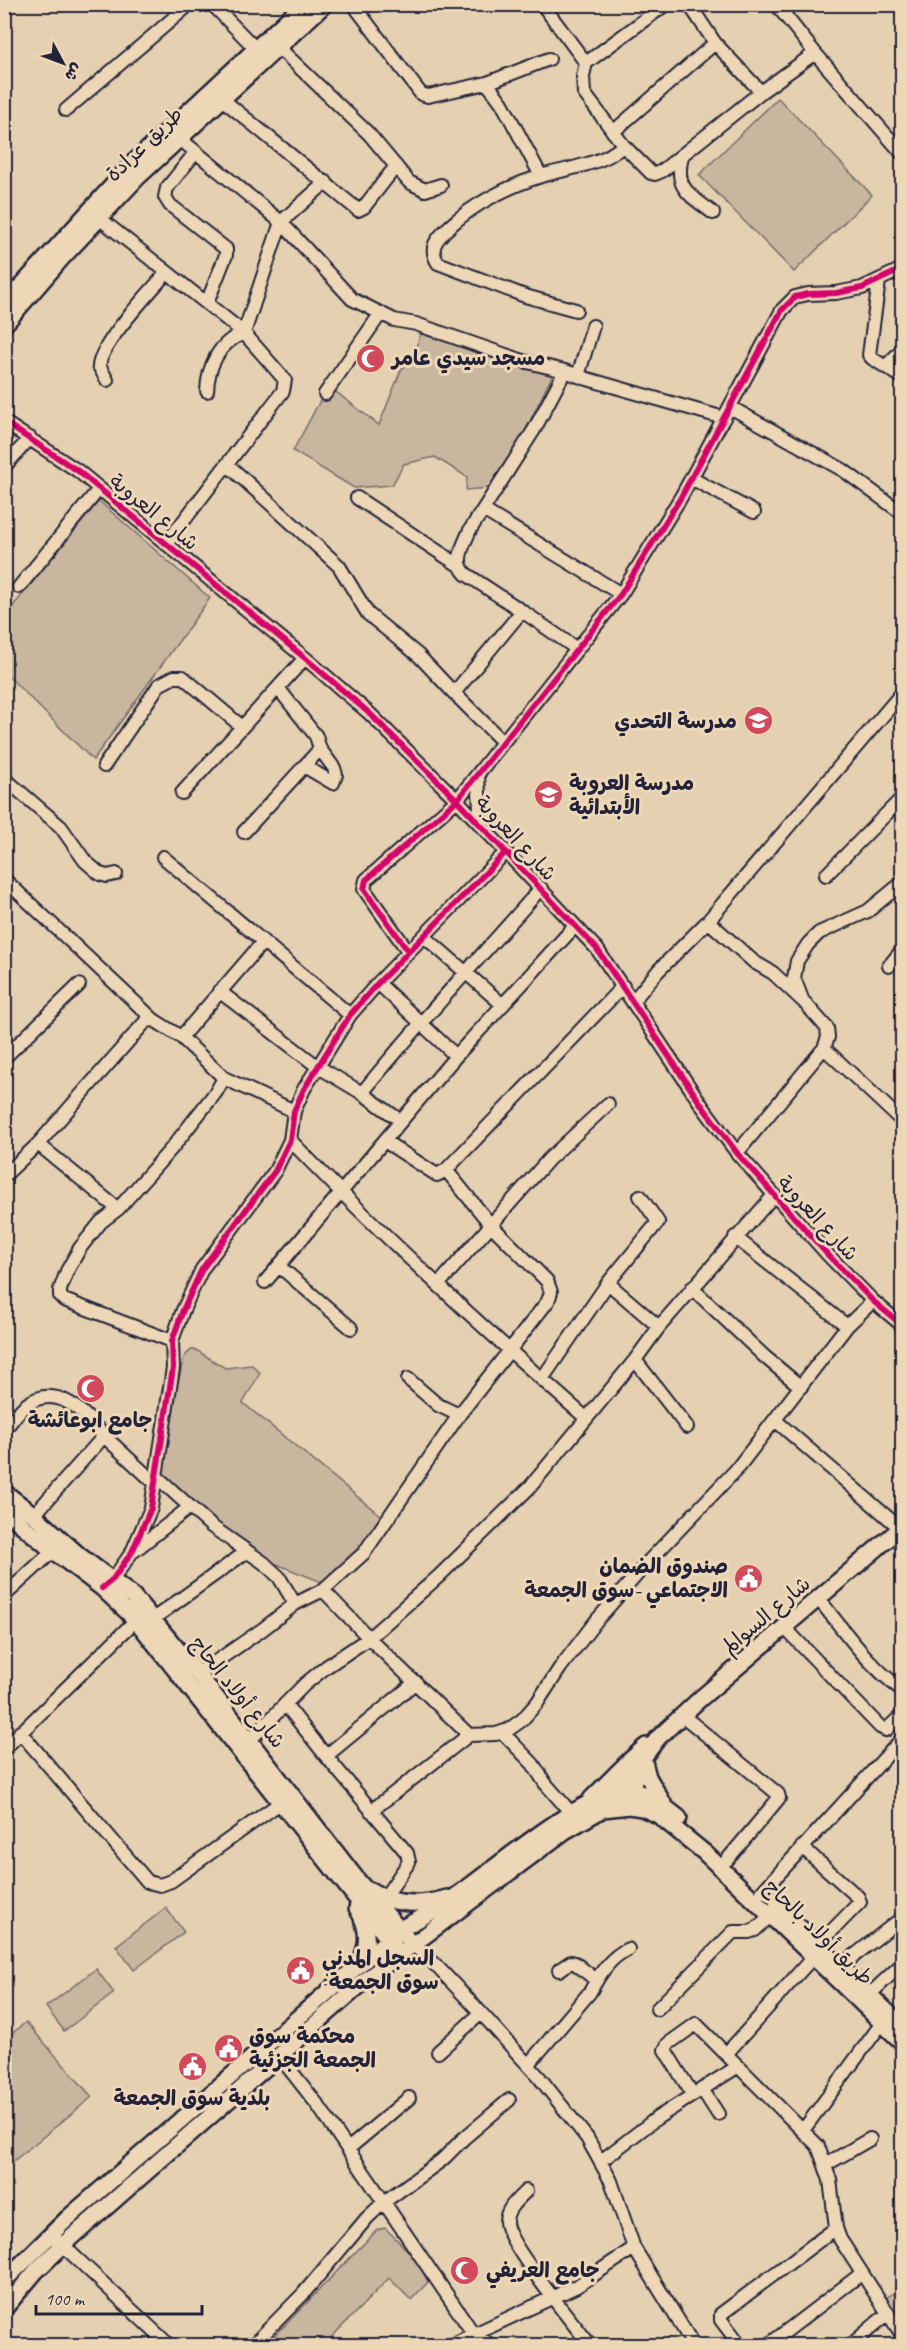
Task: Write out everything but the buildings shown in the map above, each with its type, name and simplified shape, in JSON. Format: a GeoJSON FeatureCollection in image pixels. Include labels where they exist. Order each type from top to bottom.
{"type":"FeatureCollection","features":[{"type":"Feature","properties":{"kind":"main road","name":"طريق عرادة"},"geometry":{"type":"LineString","coordinates":[[4,325],[173,133],[255,48],[304,4]]}},
{"type":"Feature","properties":{"kind":"main road","name":"طريق عرادة"},"geometry":{"type":"LineString","coordinates":[[6,301],[115,182],[173,133],[222,99],[325,4]]}},
{"type":"Feature","properties":{"kind":"main road","name":"شارع أولاد الحاج"},"geometry":{"type":"LineString","coordinates":[[4,1492],[34,1515],[108,1584],[280,1803],[354,1886],[405,1949]]}},
{"type":"Feature","properties":{"kind":"main road","name":"شارع أولاد الحاج"},"geometry":{"type":"LineString","coordinates":[[4,1510],[53,1551],[132,1596],[250,1740],[354,1886]]}},
{"type":"Feature","properties":{"kind":"main road","name":"شارع السوالم"},"geometry":{"type":"LineString","coordinates":[[577,1811],[636,1760],[682,1715],[901,1528]]}},
{"type":"Feature","properties":{"kind":"main road"},"geometry":{"type":"LineString","coordinates":[[624,1799],[636,1760]]}},
{"type":"Feature","properties":{"kind":"main road"},"geometry":{"type":"LineString","coordinates":[[636,1760],[664,1806]]}},
{"type":"Feature","properties":{"kind":"main road"},"geometry":{"type":"LineString","coordinates":[[4,2309],[36,2271],[62,2246],[368,1978],[565,1831],[603,1809],[642,1793],[664,1806],[710,1851]]}},
{"type":"Feature","properties":{"kind":"main road"},"geometry":{"type":"LineString","coordinates":[[4,2281],[51,2234],[394,1933],[426,1916],[461,1893],[597,1798],[624,1799],[658,1815],[710,1851]]}},
{"type":"Feature","properties":{"kind":"main road","name":"طريق أولاد بالحاج"},"geometry":{"type":"LineString","coordinates":[[710,1851],[727,1860],[762,1892],[882,2023],[903,2042]]}},
{"type":"Feature","properties":{"kind":"main road","name":"طريق أولاد بالحاج"},"geometry":{"type":"LineString","coordinates":[[710,1851],[771,1915],[840,1967],[903,2026]]}},
{"type":"Feature","properties":{"kind":"main road"},"geometry":{"type":"LineString","coordinates":[[354,1886],[403,1903],[418,1904],[461,1893]]}},
{"type":"Feature","properties":{"kind":"main road"},"geometry":{"type":"LineString","coordinates":[[347,1976],[360,1960],[367,1945],[365,1924],[354,1886]]}},
{"type":"Feature","properties":{"kind":"street"},"geometry":{"type":"LineString","coordinates":[[66,110],[190,4]]}},
{"type":"Feature","properties":{"kind":"street"},"geometry":{"type":"LineString","coordinates":[[213,4],[255,48]]}},
{"type":"Feature","properties":{"kind":"street"},"geometry":{"type":"LineString","coordinates":[[353,4],[421,94],[428,96],[487,83],[549,59]]}},
{"type":"Feature","properties":{"kind":"street"},"geometry":{"type":"LineString","coordinates":[[542,4],[586,63]]}},
{"type":"Feature","properties":{"kind":"street"},"geometry":{"type":"LineString","coordinates":[[666,4],[586,63],[584,76],[584,93],[624,146],[651,173],[655,174],[665,170],[761,92],[814,53]]}},
{"type":"Feature","properties":{"kind":"street"},"geometry":{"type":"LineString","coordinates":[[689,4],[715,44],[761,92]]}},
{"type":"Feature","properties":{"kind":"street"},"geometry":{"type":"LineString","coordinates":[[776,4],[814,53],[884,135],[903,153]]}},
{"type":"Feature","properties":{"kind":"street"},"geometry":{"type":"LineString","coordinates":[[613,132],[715,44]]}},
{"type":"Feature","properties":{"kind":"street"},"geometry":{"type":"LineString","coordinates":[[279,48],[369,134],[410,182],[425,190],[441,184]]}},
{"type":"Feature","properties":{"kind":"street"},"geometry":{"type":"LineString","coordinates":[[487,83],[502,103],[541,176]]}},
{"type":"Feature","properties":{"kind":"street"},"geometry":{"type":"LineString","coordinates":[[222,99],[360,210],[396,166]]}},
{"type":"Feature","properties":{"kind":"street"},"geometry":{"type":"LineString","coordinates":[[173,133],[281,222],[352,299],[394,320],[416,324],[523,361],[565,371],[724,418]]}},
{"type":"Feature","properties":{"kind":"street"},"geometry":{"type":"LineString","coordinates":[[576,310],[525,296],[438,262],[433,255],[433,246],[438,238],[468,211],[519,184],[604,158],[624,146]]}},
{"type":"Feature","properties":{"kind":"street"},"geometry":{"type":"LineString","coordinates":[[195,153],[167,188],[165,197],[170,204],[226,249],[226,255],[207,303]]}},
{"type":"Feature","properties":{"kind":"street"},"geometry":{"type":"LineString","coordinates":[[682,156],[679,171],[683,187],[713,213]]}},
{"type":"Feature","properties":{"kind":"street"},"geometry":{"type":"LineString","coordinates":[[244,333],[281,222],[326,182]]}},
{"type":"Feature","properties":{"kind":"street"},"geometry":{"type":"LineString","coordinates":[[99,218],[244,333],[284,378],[284,391],[166,544]]}},
{"type":"Feature","properties":{"kind":"street"},"geometry":{"type":"LineString","coordinates":[[408,951],[363,885],[458,800],[621,594],[664,527],[782,310],[789,302],[795,297],[808,294],[846,292],[879,281],[903,269]]}},
{"type":"Feature","properties":{"kind":"street"},"geometry":{"type":"LineString","coordinates":[[107,380],[99,366],[103,352],[167,272]]}},
{"type":"Feature","properties":{"kind":"street"},"geometry":{"type":"LineString","coordinates":[[879,281],[869,352],[873,359],[903,377]]}},
{"type":"Feature","properties":{"kind":"street"},"geometry":{"type":"LineString","coordinates":[[325,394],[381,313]]}},
{"type":"Feature","properties":{"kind":"street"},"geometry":{"type":"LineString","coordinates":[[578,376],[593,326]]}},
{"type":"Feature","properties":{"kind":"street"},"geometry":{"type":"LineString","coordinates":[[207,392],[207,378],[219,352],[234,336],[244,333]]}},
{"type":"Feature","properties":{"kind":"street"},"geometry":{"type":"LineString","coordinates":[[885,367],[903,350]]}},
{"type":"Feature","properties":{"kind":"street"},"geometry":{"type":"LineString","coordinates":[[460,566],[463,547],[483,510],[534,430],[565,371]]}},
{"type":"Feature","properties":{"kind":"street"},"geometry":{"type":"LineString","coordinates":[[730,407],[843,470],[903,513]]}},
{"type":"Feature","properties":{"kind":"street","name":"شارع العروبة"},"geometry":{"type":"LineString","coordinates":[[4,422],[30,438],[99,489],[305,658],[369,713],[458,800],[597,950],[703,1107],[737,1153],[774,1196],[873,1300],[903,1325]]}},
{"type":"Feature","properties":{"kind":"street"},"geometry":{"type":"LineString","coordinates":[[4,467],[30,438]]}},
{"type":"Feature","properties":{"kind":"street"},"geometry":{"type":"LineString","coordinates":[[228,465],[339,566],[368,614],[419,656],[503,742]]}},
{"type":"Feature","properties":{"kind":"street"},"geometry":{"type":"LineString","coordinates":[[691,478],[754,512]]}},
{"type":"Feature","properties":{"kind":"street"},"geometry":{"type":"LineString","coordinates":[[19,586],[99,489]]}},
{"type":"Feature","properties":{"kind":"street"},"geometry":{"type":"LineString","coordinates":[[357,498],[460,566],[466,574],[577,649]]}},
{"type":"Feature","properties":{"kind":"street"},"geometry":{"type":"LineString","coordinates":[[483,510],[621,594]]}},
{"type":"Feature","properties":{"kind":"street"},"geometry":{"type":"LineString","coordinates":[[454,693],[522,611]]}},
{"type":"Feature","properties":{"kind":"street"},"geometry":{"type":"LineString","coordinates":[[182,793],[305,658]]}},
{"type":"Feature","properties":{"kind":"street"},"geometry":{"type":"LineString","coordinates":[[104,766],[159,685],[174,677],[183,677],[241,726]]}},
{"type":"Feature","properties":{"kind":"street"},"geometry":{"type":"LineString","coordinates":[[278,688],[316,736],[320,749],[334,768],[336,776],[333,783],[304,766]]}},
{"type":"Feature","properties":{"kind":"street"},"geometry":{"type":"LineString","coordinates":[[633,1001],[658,971],[708,921],[903,693]]}},
{"type":"Feature","properties":{"kind":"street"},"geometry":{"type":"LineString","coordinates":[[244,832],[320,749]]}},
{"type":"Feature","properties":{"kind":"street"},"geometry":{"type":"LineString","coordinates":[[478,776],[481,826]]}},
{"type":"Feature","properties":{"kind":"street"},"geometry":{"type":"LineString","coordinates":[[4,778],[61,827],[85,861],[100,874],[107,876],[116,874]]}},
{"type":"Feature","properties":{"kind":"street"},"geometry":{"type":"LineString","coordinates":[[826,875],[903,798]]}},
{"type":"Feature","properties":{"kind":"street"},"geometry":{"type":"LineString","coordinates":[[108,1584],[132,1552],[151,1508],[173,1368],[172,1341],[202,1269],[275,1171],[290,1140],[294,1111],[317,1065],[350,1016],[408,951],[425,937],[506,852]]}},
{"type":"Feature","properties":{"kind":"street"},"geometry":{"type":"LineString","coordinates":[[164,857],[350,1016]]}},
{"type":"Feature","properties":{"kind":"street"},"geometry":{"type":"LineString","coordinates":[[4,879],[154,1020],[181,1037],[224,1078],[234,1080],[294,1111]]}},
{"type":"Feature","properties":{"kind":"street"},"geometry":{"type":"LineString","coordinates":[[804,1002],[794,978],[797,961],[808,944],[819,933],[868,911],[903,883]]}},
{"type":"Feature","properties":{"kind":"street"},"geometry":{"type":"LineString","coordinates":[[362,1093],[418,1023],[466,974],[540,888]]}},
{"type":"Feature","properties":{"kind":"street"},"geometry":{"type":"LineString","coordinates":[[708,921],[754,962],[772,973],[804,1002],[827,1028],[828,1037],[824,1048],[737,1153]]}},
{"type":"Feature","properties":{"kind":"street"},"geometry":{"type":"LineString","coordinates":[[265,1282],[340,1192],[386,1142],[456,1056],[575,926]]}},
{"type":"Feature","properties":{"kind":"street"},"geometry":{"type":"LineString","coordinates":[[425,937],[503,1005]]}},
{"type":"Feature","properties":{"kind":"street"},"geometry":{"type":"LineString","coordinates":[[181,1037],[262,942]]}},
{"type":"Feature","properties":{"kind":"street"},"geometry":{"type":"LineString","coordinates":[[889,966],[903,950]]}},
{"type":"Feature","properties":{"kind":"street"},"geometry":{"type":"LineString","coordinates":[[378,983],[418,1023],[456,1056]]}},
{"type":"Feature","properties":{"kind":"street"},"geometry":{"type":"LineString","coordinates":[[4,1058],[79,985]]}},
{"type":"Feature","properties":{"kind":"street"},"geometry":{"type":"LineString","coordinates":[[386,1142],[437,1175],[446,1170],[622,986]]}},
{"type":"Feature","properties":{"kind":"street"},"geometry":{"type":"LineString","coordinates":[[219,991],[317,1065],[401,1121]]}},
{"type":"Feature","properties":{"kind":"street"},"geometry":{"type":"LineString","coordinates":[[4,1176],[38,1144],[139,1027],[146,1021],[154,1020]]}},
{"type":"Feature","properties":{"kind":"street"},"geometry":{"type":"LineString","coordinates":[[824,1048],[903,1121]]}},
{"type":"Feature","properties":{"kind":"street"},"geometry":{"type":"LineString","coordinates":[[172,1341],[64,1300],[60,1296],[60,1290],[67,1271],[80,1248],[101,1222],[118,1209],[172,1148],[216,1092],[224,1078]]}},
{"type":"Feature","properties":{"kind":"street"},"geometry":{"type":"LineString","coordinates":[[438,1286],[549,1159],[608,1104]]}},
{"type":"Feature","properties":{"kind":"street"},"geometry":{"type":"LineString","coordinates":[[290,1140],[340,1192],[438,1286],[586,1418]]}},
{"type":"Feature","properties":{"kind":"street"},"geometry":{"type":"LineString","coordinates":[[38,1144],[118,1209]]}},
{"type":"Feature","properties":{"kind":"street"},"geometry":{"type":"LineString","coordinates":[[198,1674],[295,1604],[323,1590],[364,1553],[459,1415],[543,1309],[551,1292],[547,1281],[491,1225],[446,1170]]}},
{"type":"Feature","properties":{"kind":"street"},"geometry":{"type":"LineString","coordinates":[[542,1379],[608,1283],[658,1222],[640,1196]]}},
{"type":"Feature","properties":{"kind":"street"},"geometry":{"type":"LineString","coordinates":[[250,1740],[326,1667],[369,1638],[439,1576],[517,1500],[735,1237],[774,1196]]}},
{"type":"Feature","properties":{"kind":"street"},"geometry":{"type":"LineString","coordinates":[[735,1237],[847,1326]]}},
{"type":"Feature","properties":{"kind":"street"},"geometry":{"type":"LineString","coordinates":[[279,1266],[351,1328]]}},
{"type":"Feature","properties":{"kind":"street"},"geometry":{"type":"LineString","coordinates":[[608,1283],[659,1327]]}},
{"type":"Feature","properties":{"kind":"street"},"geometry":{"type":"LineString","coordinates":[[692,1288],[765,1357],[801,1387]]}},
{"type":"Feature","properties":{"kind":"street"},"geometry":{"type":"LineString","coordinates":[[371,1811],[470,1735],[501,1732],[522,1720],[537,1703],[596,1621],[648,1562],[736,1470],[847,1326],[873,1300]]}},
{"type":"Feature","properties":{"kind":"street"},"geometry":{"type":"LineString","coordinates":[[635,1360],[687,1427]]}},
{"type":"Feature","properties":{"kind":"street"},"geometry":{"type":"LineString","coordinates":[[408,1378],[438,1405],[459,1415]]}},
{"type":"Feature","properties":{"kind":"street"},"geometry":{"type":"LineString","coordinates":[[4,1430],[25,1405],[37,1399],[53,1396],[74,1404],[104,1436],[156,1480],[246,1552],[264,1563],[279,1577],[295,1604]]}},
{"type":"Feature","properties":{"kind":"street"},"geometry":{"type":"LineString","coordinates":[[775,1420],[901,1528]]}},
{"type":"Feature","properties":{"kind":"street"},"geometry":{"type":"LineString","coordinates":[[34,1515],[104,1436]]}},
{"type":"Feature","properties":{"kind":"street"},"geometry":{"type":"LineString","coordinates":[[132,1552],[190,1507]]}},
{"type":"Feature","properties":{"kind":"street"},"geometry":{"type":"LineString","coordinates":[[4,1596],[53,1551]]}},
{"type":"Feature","properties":{"kind":"street"},"geometry":{"type":"LineString","coordinates":[[153,1620],[246,1552]]}},
{"type":"Feature","properties":{"kind":"street"},"geometry":{"type":"LineString","coordinates":[[323,1590],[369,1638],[470,1735]]}},
{"type":"Feature","properties":{"kind":"street"},"geometry":{"type":"LineString","coordinates":[[818,1598],[860,1652],[880,1673],[903,1690]]}},
{"type":"Feature","properties":{"kind":"street"},"geometry":{"type":"LineString","coordinates":[[4,1749],[136,1620]]}},
{"type":"Feature","properties":{"kind":"street"},"geometry":{"type":"LineString","coordinates":[[784,1627],[880,1727],[886,1730],[902,1716]]}},
{"type":"Feature","properties":{"kind":"street"},"geometry":{"type":"LineString","coordinates":[[326,1756],[416,1682]]}},
{"type":"Feature","properties":{"kind":"street"},"geometry":{"type":"LineString","coordinates":[[285,1704],[409,1857],[409,1862],[385,1897]]}},
{"type":"Feature","properties":{"kind":"street"},"geometry":{"type":"LineString","coordinates":[[682,1715],[778,1794],[779,1798],[727,1860]]}},
{"type":"Feature","properties":{"kind":"street"},"geometry":{"type":"LineString","coordinates":[[20,1732],[148,1882],[160,1884],[171,1881],[280,1803]]}},
{"type":"Feature","properties":{"kind":"street"},"geometry":{"type":"LineString","coordinates":[[501,1732],[533,1764],[545,1783],[577,1811]]}},
{"type":"Feature","properties":{"kind":"street"},"geometry":{"type":"LineString","coordinates":[[762,1892],[903,1739]]}},
{"type":"Feature","properties":{"kind":"street"},"geometry":{"type":"LineString","coordinates":[[727,2053],[860,1902],[858,1897],[802,1847]]}},
{"type":"Feature","properties":{"kind":"street"},"geometry":{"type":"LineString","coordinates":[[657,2009],[733,1932],[755,1930],[771,1915]]}},
{"type":"Feature","properties":{"kind":"street"},"geometry":{"type":"LineString","coordinates":[[840,1967],[903,1918]]}},
{"type":"Feature","properties":{"kind":"street"},"geometry":{"type":"LineString","coordinates":[[405,1949],[427,1956],[528,2065],[587,2138],[611,2181],[634,2248],[694,2346]]}},
{"type":"Feature","properties":{"kind":"street"},"geometry":{"type":"LineString","coordinates":[[528,2065],[590,1992],[596,1980],[614,1958],[628,1949]]}},
{"type":"Feature","properties":{"kind":"street"},"geometry":{"type":"LineString","coordinates":[[559,1970],[571,1962],[575,1963],[596,1980]]}},
{"type":"Feature","properties":{"kind":"street"},"geometry":{"type":"LineString","coordinates":[[870,1995],[903,1964]]}},
{"type":"Feature","properties":{"kind":"street"},"geometry":{"type":"LineString","coordinates":[[438,2052],[481,2013]]}},
{"type":"Feature","properties":{"kind":"street"},"geometry":{"type":"LineString","coordinates":[[804,2130],[882,2023]]}},
{"type":"Feature","properties":{"kind":"street"},"geometry":{"type":"LineString","coordinates":[[718,2114],[666,2052],[666,2045],[696,2024],[818,2146],[827,2164],[836,2228],[861,2274],[903,2335]]}},
{"type":"Feature","properties":{"kind":"street"},"geometry":{"type":"LineString","coordinates":[[280,2057],[317,2104],[473,2333],[492,2346]]}},
{"type":"Feature","properties":{"kind":"street"},"geometry":{"type":"LineString","coordinates":[[601,2161],[657,2118],[738,2067]]}},
{"type":"Feature","properties":{"kind":"street"},"geometry":{"type":"LineString","coordinates":[[348,2149],[409,2098]]}},
{"type":"Feature","properties":{"kind":"street"},"geometry":{"type":"LineString","coordinates":[[252,2346],[303,2294],[367,2218],[384,2202],[442,2160],[509,2100]]}},
{"type":"Feature","properties":{"kind":"street"},"geometry":{"type":"LineString","coordinates":[[827,2164],[870,2139]]}},
{"type":"Feature","properties":{"kind":"street"},"geometry":{"type":"LineString","coordinates":[[526,2191],[507,2213],[507,2229],[551,2297],[591,2346]]}},
{"type":"Feature","properties":{"kind":"street"},"geometry":{"type":"LineString","coordinates":[[741,2346],[721,2320],[721,2314],[836,2228]]}},
{"type":"Feature","properties":{"kind":"street"},"geometry":{"type":"LineString","coordinates":[[51,2234],[170,2346]]}},
{"type":"Feature","properties":{"kind":"street"},"geometry":{"type":"LineString","coordinates":[[449,2346],[577,2286],[634,2248]]}},
{"type":"Feature","properties":{"kind":"street"},"geometry":{"type":"LineString","coordinates":[[767,2346],[861,2274]]}},
{"type":"Feature","properties":{"kind":"street"},"geometry":{"type":"LineString","coordinates":[[850,2346],[887,2314]]}},
{"type":"Feature","properties":{"kind":"shaded area"},"geometry":{"type":"Polygon","coordinates":[[[778,98],[872,195],[794,272],[699,175],[778,98]]]}},
{"type":"Feature","properties":{"kind":"shaded area"},"geometry":{"type":"Polygon","coordinates":[[[421,334],[554,372],[524,433],[489,488],[466,490],[467,477],[435,457],[404,464],[392,485],[354,488],[293,451],[328,386],[379,425],[401,370],[411,360],[421,334]]]}},
{"type":"Feature","properties":{"kind":"shaded area"},"geometry":{"type":"Polygon","coordinates":[[[99,501],[210,598],[93,760],[5,673],[5,616],[99,501]]]}},
{"type":"Feature","properties":{"kind":"shaded area"},"geometry":{"type":"Polygon","coordinates":[[[191,1350],[196,1350],[225,1368],[252,1365],[260,1373],[243,1403],[381,1516],[356,1554],[324,1583],[246,1552],[156,1476],[184,1357],[191,1350]]]}},
{"type":"Feature","properties":{"kind":"shaded area"},"geometry":{"type":"Polygon","coordinates":[[[166,1908],[184,1932],[134,1970],[116,1946],[166,1908]]]}},
{"type":"Feature","properties":{"kind":"shaded area"},"geometry":{"type":"Polygon","coordinates":[[[96,1969],[114,1993],[64,2031],[46,2007],[96,1969]]]}},
{"type":"Feature","properties":{"kind":"shaded area"},"geometry":{"type":"Polygon","coordinates":[[[26,2022],[92,2097],[5,2168],[5,2039],[26,2022]]]}},
{"type":"Feature","properties":{"kind":"shaded area"},"geometry":{"type":"Polygon","coordinates":[[[385,2228],[417,2260],[428,2282],[411,2300],[389,2278],[324,2345],[265,2346],[377,2230],[385,2228]]]}},
{"type":"Feature","properties":{"kind":"shaded area"},"geometry":{"type":"Polygon","coordinates":[[[902,2287],[902,2327],[885,2299],[902,2287]]]}},
{"type":"Feature","properties":{"kind":"cycle path"},"geometry":{"type":"LineString","coordinates":[[408,951],[364,889],[366,880],[457,800],[621,594],[681,497],[782,310],[795,297],[862,288],[902,269]]}},
{"type":"Feature","properties":{"kind":"cycle path"},"geometry":{"type":"LineString","coordinates":[[4,422],[78,471],[305,658],[369,713],[457,800],[597,949],[703,1107],[737,1153],[828,1255],[873,1301],[902,1325]]}},
{"type":"Feature","properties":{"kind":"cycle path"},"geometry":{"type":"LineString","coordinates":[[102,1588],[113,1579],[132,1552],[151,1508],[173,1368],[172,1341],[202,1269],[275,1171],[290,1140],[294,1111],[304,1089],[350,1015],[378,983],[506,852]]}},
{"type":"Feature","properties":{"kind":"place","name":"مسجد سيدي عامر"},"geometry":{"type":"Point","coordinates":[371,358]}},
{"type":"Feature","properties":{"kind":"place","name":"مدرسة التحدي"},"geometry":{"type":"Point","coordinates":[758,721]}},
{"type":"Feature","properties":{"kind":"place","name":"مدرسة العروبة الأبتدائية"},"geometry":{"type":"Point","coordinates":[548,795]}},
{"type":"Feature","properties":{"kind":"place","name":"جامع ابوعائشة"},"geometry":{"type":"Point","coordinates":[90,1389]}},
{"type":"Feature","properties":{"kind":"place","name":"صندوق الضمان الاجتماعي -سوق الجمعة"},"geometry":{"type":"Point","coordinates":[749,1578]}},
{"type":"Feature","properties":{"kind":"place","name":"السجل المدني -سوق الجمعة"},"geometry":{"type":"Point","coordinates":[301,1970]}},
{"type":"Feature","properties":{"kind":"place","name":"محكمة سوق الجمعة الجزئية"},"geometry":{"type":"Point","coordinates":[228,2048]}},
{"type":"Feature","properties":{"kind":"place","name":"بلدية سوق الجمعة"},"geometry":{"type":"Point","coordinates":[192,2067]}},
{"type":"Feature","properties":{"kind":"place","name":"جامع العريفي"},"geometry":{"type":"Point","coordinates":[465,2270]}}]}
